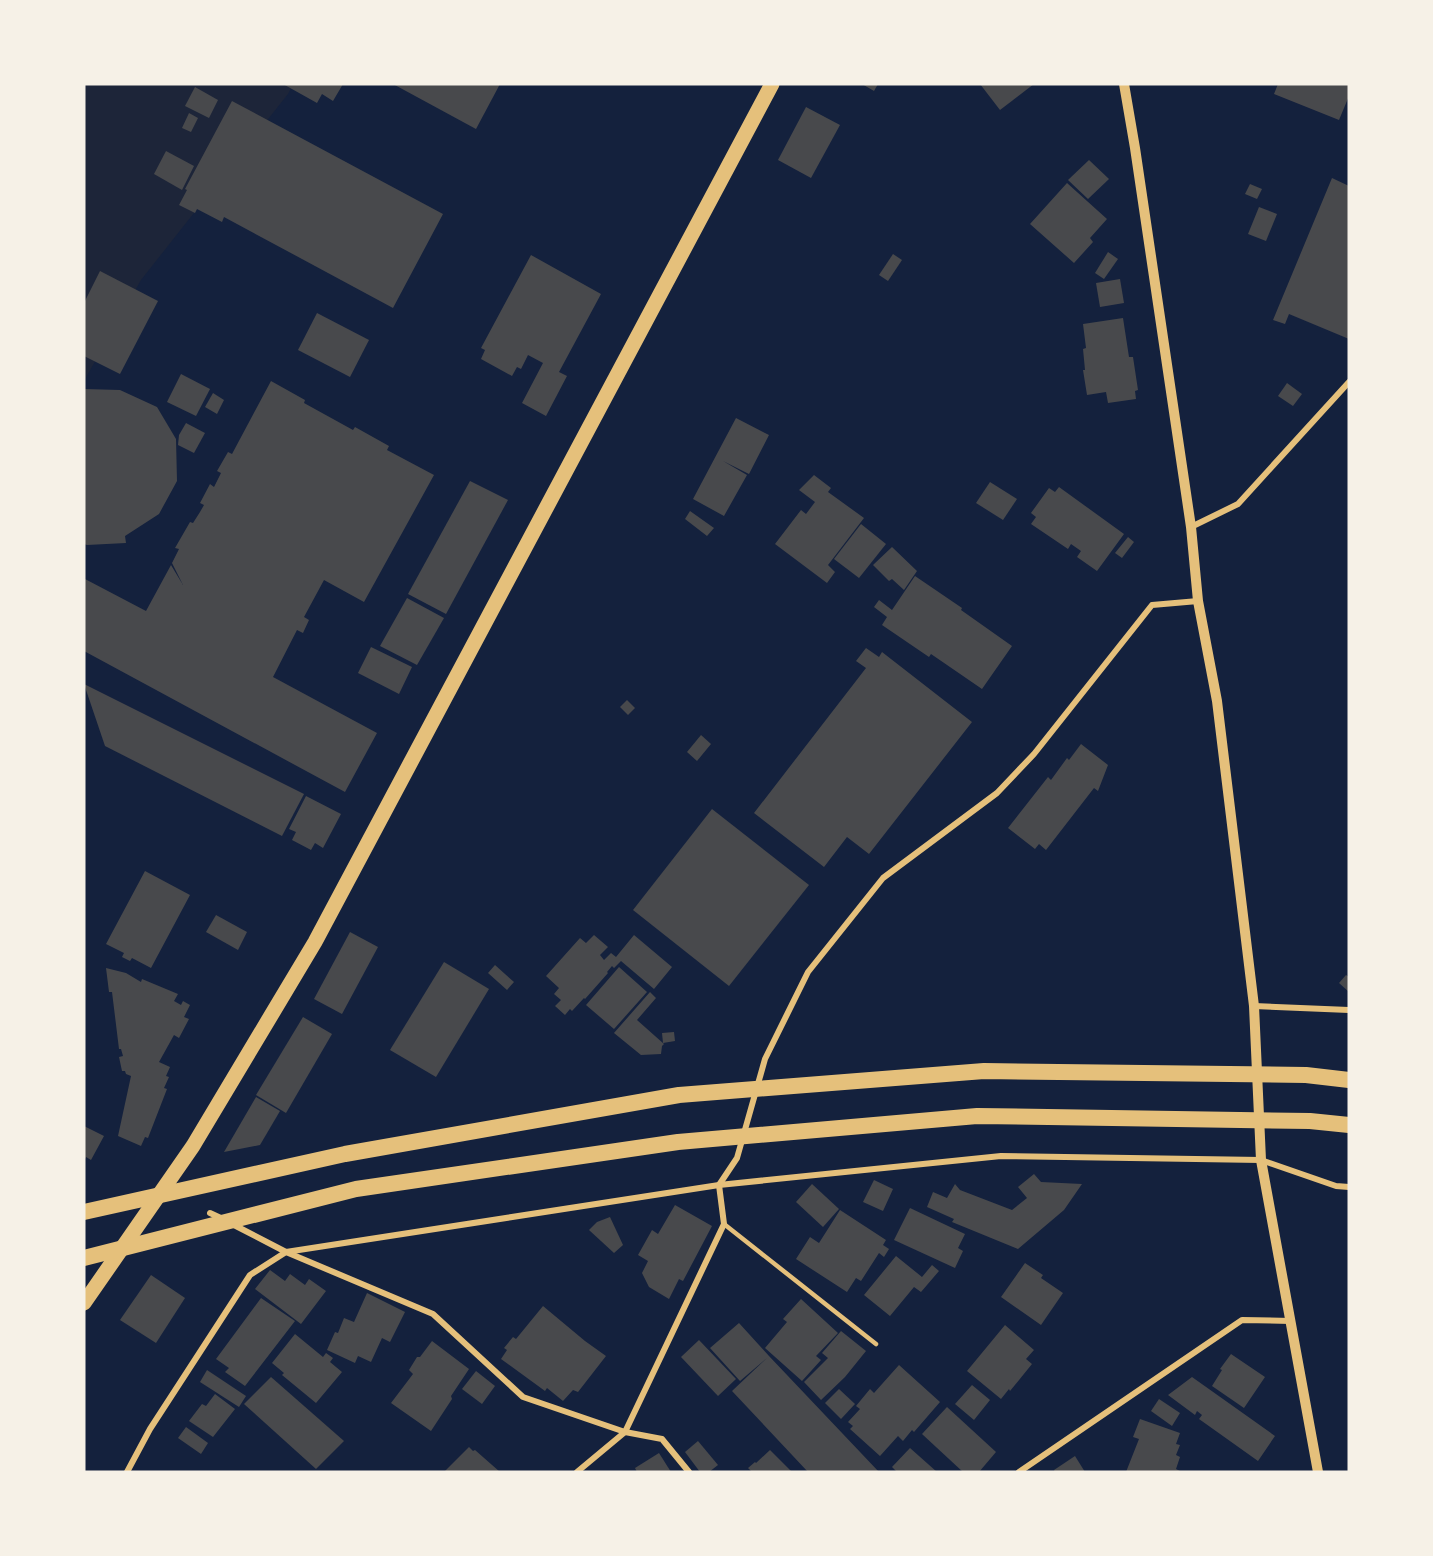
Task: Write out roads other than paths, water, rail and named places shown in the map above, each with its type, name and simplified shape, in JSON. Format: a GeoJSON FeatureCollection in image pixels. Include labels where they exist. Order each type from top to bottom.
{"type":"FeatureCollection","features":[{"type":"Feature","properties":{"kind":"highway"},"geometry":{"type":"LineString","coordinates":[[84,1212],[345,1154],[679,1095],[984,1071],[1306,1075],[1349,1080]]}},
{"type":"Feature","properties":{"kind":"highway"},"geometry":{"type":"LineString","coordinates":[[84,1258],[356,1189],[678,1142],[977,1116],[1310,1121],[1349,1125]]}},
{"type":"Feature","properties":{"kind":"main road"},"geometry":{"type":"LineString","coordinates":[[84,1303],[193,1146],[315,942],[772,84]]}},
{"type":"Feature","properties":{"kind":"street"},"geometry":{"type":"LineString","coordinates":[[1124,84],[1191,527],[1198,601],[1217,701],[1254,1006],[1262,1160],[1318,1472]]}},
{"type":"Feature","properties":{"kind":"street"},"geometry":{"type":"LineString","coordinates":[[1191,527],[1238,504],[1349,382]]}},
{"type":"Feature","properties":{"kind":"street"},"geometry":{"type":"LineString","coordinates":[[577,1472],[625,1432],[724,1224],[719,1185],[737,1158],[765,1059],[808,972],[883,878],[998,793],[1034,754],[1152,605],[1198,601]]}},
{"type":"Feature","properties":{"kind":"street"},"geometry":{"type":"LineString","coordinates":[[1254,1006],[1349,1010]]}},
{"type":"Feature","properties":{"kind":"street"},"geometry":{"type":"LineString","coordinates":[[127,1472],[150,1429],[250,1275],[286,1252],[719,1185],[1001,1156],[1262,1160],[1336,1186],[1349,1187]]}},
{"type":"Feature","properties":{"kind":"street"},"geometry":{"type":"LineString","coordinates":[[210,1213],[286,1252],[433,1314],[523,1397],[625,1432],[662,1439],[688,1472]]}},
{"type":"Feature","properties":{"kind":"street"},"geometry":{"type":"LineString","coordinates":[[1019,1472],[1242,1320],[1292,1321]]}},
{"type":"Feature","properties":{"kind":"lane"},"geometry":{"type":"LineString","coordinates":[[724,1224],[876,1344]]}}]}
